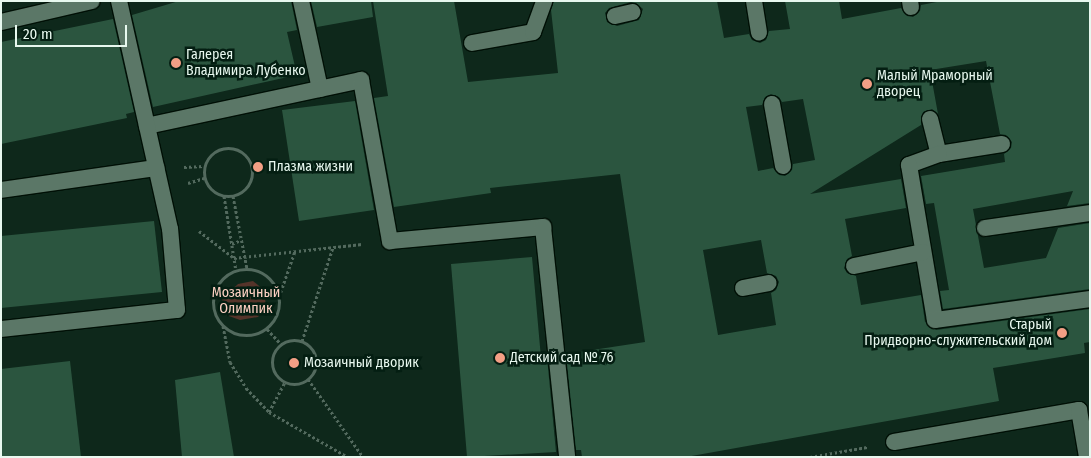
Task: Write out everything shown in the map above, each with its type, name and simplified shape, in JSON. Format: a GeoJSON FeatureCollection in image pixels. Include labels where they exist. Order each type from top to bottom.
{"type":"FeatureCollection","features":[{"type":"Feature","properties":{"kind":"lane"},"geometry":{"type":"LineString","coordinates":[[1,22],[92,1]]}},
{"type":"Feature","properties":{"kind":"lane"},"geometry":{"type":"LineString","coordinates":[[1,329],[178,310],[170,229],[119,1]]}},
{"type":"Feature","properties":{"kind":"lane"},"geometry":{"type":"LineString","coordinates":[[302,1],[320,89]]}},
{"type":"Feature","properties":{"kind":"lane"},"geometry":{"type":"LineString","coordinates":[[472,43],[533,32],[544,1]]}},
{"type":"Feature","properties":{"kind":"lane"},"geometry":{"type":"LineString","coordinates":[[754,1],[759,33]]}},
{"type":"Feature","properties":{"kind":"lane"},"geometry":{"type":"LineString","coordinates":[[615,16],[633,12]]}},
{"type":"Feature","properties":{"kind":"lane"},"geometry":{"type":"LineString","coordinates":[[147,126],[361,80],[390,241],[543,227],[567,457]]}},
{"type":"Feature","properties":{"kind":"lane"},"geometry":{"type":"LineString","coordinates":[[772,104],[783,166]]}},
{"type":"Feature","properties":{"kind":"lane"},"geometry":{"type":"LineString","coordinates":[[930,119],[939,154]]}},
{"type":"Feature","properties":{"kind":"lane"},"geometry":{"type":"LineString","coordinates":[[1002,144],[939,154],[908,165],[935,320],[1090,299]]}},
{"type":"Feature","properties":{"kind":"lane"},"geometry":{"type":"LineString","coordinates":[[1,190],[156,168]]}},
{"type":"Feature","properties":{"kind":"lane"},"geometry":{"type":"LineString","coordinates":[[985,228],[1090,213]]}},
{"type":"Feature","properties":{"kind":"lane"},"geometry":{"type":"LineString","coordinates":[[854,266],[923,252]]}},
{"type":"Feature","properties":{"kind":"lane"},"geometry":{"type":"LineString","coordinates":[[743,288],[769,282]]}},
{"type":"Feature","properties":{"kind":"lane"},"geometry":{"type":"LineString","coordinates":[[894,442],[1079,410],[1087,457]]}},
{"type":"Feature","properties":{"kind":"path"},"geometry":{"type":"LineString","coordinates":[[234,148],[245,155],[252,173],[245,190],[233,196],[224,196],[210,190],[204,178],[204,166],[216,152],[234,148]]}},
{"type":"Feature","properties":{"kind":"path"},"geometry":{"type":"LineString","coordinates":[[224,196],[236,271]]}},
{"type":"Feature","properties":{"kind":"path"},"geometry":{"type":"LineString","coordinates":[[233,196],[247,269]]}},
{"type":"Feature","properties":{"kind":"path"},"geometry":{"type":"LineString","coordinates":[[232,244],[242,240]]}},
{"type":"Feature","properties":{"kind":"path"},"geometry":{"type":"LineString","coordinates":[[234,258],[390,241]]}},
{"type":"Feature","properties":{"kind":"path"},"geometry":{"type":"LineString","coordinates":[[302,341],[334,247]]}},
{"type":"Feature","properties":{"kind":"path"},"geometry":{"type":"LineString","coordinates":[[279,298],[268,278],[247,269],[236,271],[222,280],[214,294],[216,317],[223,326],[244,336],[267,329],[279,310],[279,298],[295,251]]}},
{"type":"Feature","properties":{"kind":"path"},"geometry":{"type":"LineString","coordinates":[[223,326],[230,362],[246,388],[269,412],[348,457]]}},
{"type":"Feature","properties":{"kind":"path"},"geometry":{"type":"LineString","coordinates":[[267,329],[280,343]]}},
{"type":"Feature","properties":{"kind":"path"},"geometry":{"type":"LineString","coordinates":[[291,340],[302,341],[312,348],[316,358],[315,370],[308,380],[297,384],[285,382],[276,375],[272,365],[273,353],[280,343],[291,340]]}},
{"type":"Feature","properties":{"kind":"path"},"geometry":{"type":"LineString","coordinates":[[308,380],[363,457]]}},
{"type":"Feature","properties":{"kind":"path"},"geometry":{"type":"LineString","coordinates":[[269,412],[285,382]]}},
{"type":"Feature","properties":{"kind":"path"},"geometry":{"type":"LineString","coordinates":[[810,457],[894,442]]}},
{"type":"Feature","properties":{"kind":"green space","name":"Мозаичный Олимпик"},"geometry":{"type":"Polygon","coordinates":[[[253,281],[264,290],[266,307],[258,317],[240,320],[226,315],[222,299],[238,284],[253,281]]]}},
{"type":"Feature","properties":{"kind":"building"},"geometry":{"type":"Polygon","coordinates":[[[179,1],[291,1],[297,30],[287,32],[297,75],[153,107],[132,15],[179,1]]]}},
{"type":"Feature","properties":{"kind":"building"},"geometry":{"type":"Polygon","coordinates":[[[311,1],[371,1],[373,17],[317,27],[311,1]]]}},
{"type":"Feature","properties":{"kind":"building"},"geometry":{"type":"Polygon","coordinates":[[[373,1],[454,1],[468,82],[558,73],[551,10],[554,1],[717,1],[724,38],[749,34],[752,40],[760,43],[766,40],[769,31],[790,29],[785,1],[839,1],[842,19],[901,8],[907,16],[913,17],[920,11],[921,5],[942,1],[1090,1],[1090,203],[1067,206],[1073,191],[973,209],[984,268],[1046,258],[1058,228],[1090,223],[1090,289],[943,309],[940,291],[949,290],[934,203],[926,204],[921,176],[1005,162],[1004,154],[1011,148],[1012,142],[1006,135],[1000,134],[986,61],[930,70],[938,114],[932,109],[923,112],[921,125],[810,194],[901,179],[906,208],[845,219],[852,256],[847,259],[844,268],[847,273],[856,276],[861,305],[921,295],[925,322],[936,330],[1090,309],[1090,342],[1084,343],[1085,353],[993,368],[999,401],[686,457],[582,457],[581,450],[576,450],[566,354],[645,342],[620,174],[490,188],[491,193],[394,207],[374,98],[388,96],[373,1]],[[631,2],[609,8],[605,13],[607,22],[617,26],[639,20],[643,9],[636,3],[631,2]],[[771,94],[765,97],[762,105],[746,107],[758,171],[773,168],[779,175],[785,176],[792,170],[793,164],[815,160],[803,99],[782,102],[779,97],[771,94]],[[761,240],[703,250],[718,335],[776,325],[771,293],[776,290],[779,282],[776,276],[767,273],[761,240]]]}},
{"type":"Feature","properties":{"kind":"building"},"geometry":{"type":"Polygon","coordinates":[[[113,19],[134,112],[126,114],[127,118],[1,144],[1,42],[113,19]]]}},
{"type":"Feature","properties":{"kind":"building"},"geometry":{"type":"Polygon","coordinates":[[[355,101],[374,210],[299,221],[282,110],[355,101]]]}},
{"type":"Feature","properties":{"kind":"building"},"geometry":{"type":"Polygon","coordinates":[[[154,221],[162,292],[1,308],[1,236],[154,221]]]}},
{"type":"Feature","properties":{"kind":"building","name":"Детский сад № 76"},"geometry":{"type":"Polygon","coordinates":[[[532,257],[541,358],[547,357],[556,452],[467,457],[451,264],[532,257]]]}},
{"type":"Feature","properties":{"kind":"building"},"geometry":{"type":"Polygon","coordinates":[[[70,361],[81,457],[1,457],[1,369],[70,361]]]}},
{"type":"Feature","properties":{"kind":"building"},"geometry":{"type":"Polygon","coordinates":[[[220,372],[234,457],[182,457],[175,380],[220,372]]]}},
{"type":"Feature","properties":{"kind":"place","name":"Галерея Владимира Лубенко"},"geometry":{"type":"Point","coordinates":[176,63]}},
{"type":"Feature","properties":{"kind":"place","name":"Малый Мраморный дворец"},"geometry":{"type":"Point","coordinates":[867,84]}},
{"type":"Feature","properties":{"kind":"place","name":"Плазма жизни"},"geometry":{"type":"Point","coordinates":[258,167]}},
{"type":"Feature","properties":{"kind":"place","name":"Старый Придворно-служительский дом"},"geometry":{"type":"Point","coordinates":[1062,333]}},
{"type":"Feature","properties":{"kind":"place","name":"Детский сад № 76"},"geometry":{"type":"Point","coordinates":[500,358]}},
{"type":"Feature","properties":{"kind":"place","name":"Мозаичный дворик"},"geometry":{"type":"Point","coordinates":[294,363]}}]}
